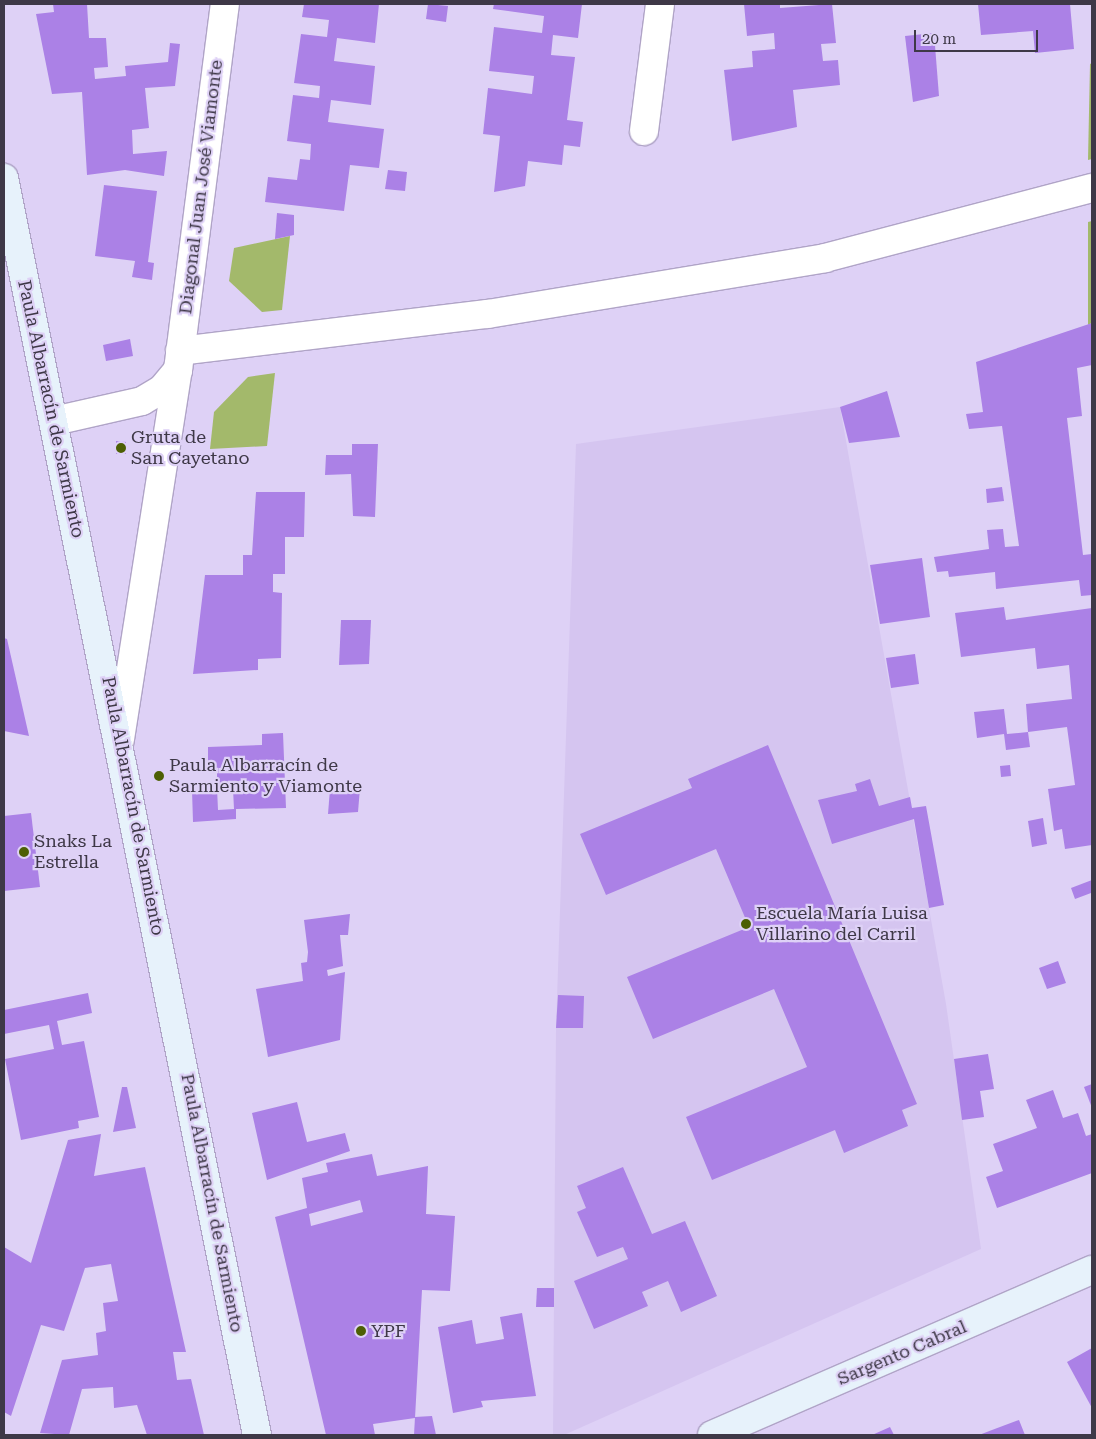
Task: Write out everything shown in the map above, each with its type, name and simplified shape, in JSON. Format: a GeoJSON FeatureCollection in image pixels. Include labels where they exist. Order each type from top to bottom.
{"type":"FeatureCollection","features":[{"type":"Feature","properties":{"kind":"main road","name":"Paula Albarracín de Sarmiento"},"geometry":{"type":"LineString","coordinates":[[4,178],[120,739],[257,1435]]}},
{"type":"Feature","properties":{"kind":"main road","name":"Sargento Cabral"},"geometry":{"type":"LineString","coordinates":[[712,1435],[1092,1270]]}},
{"type":"Feature","properties":{"kind":"street","name":"Diagonal Juan José Viamonte"},"geometry":{"type":"LineString","coordinates":[[120,739],[179,360],[224,4]]}},
{"type":"Feature","properties":{"kind":"street"},"geometry":{"type":"LineString","coordinates":[[644,130],[660,4]]}},
{"type":"Feature","properties":{"kind":"street"},"geometry":{"type":"LineString","coordinates":[[54,421],[142,401],[162,389],[179,360],[488,314],[825,258],[1092,188]]}},
{"type":"Feature","properties":{"kind":"shaded area","name":"Escuela María Luisa Villarino del Carril"},"geometry":{"type":"Polygon","coordinates":[[[840,407],[946,1004],[981,1249],[564,1435],[553,1435],[556,1028],[576,444],[840,407]]]}},
{"type":"Feature","properties":{"kind":"green space"},"geometry":{"type":"Polygon","coordinates":[[[1092,63],[1092,159],[1088,160],[1090,64],[1092,63]]]}},
{"type":"Feature","properties":{"kind":"green space"},"geometry":{"type":"Polygon","coordinates":[[[1092,221],[1092,323],[1088,325],[1088,222],[1092,221]]]}},
{"type":"Feature","properties":{"kind":"green space"},"geometry":{"type":"Polygon","coordinates":[[[290,236],[282,310],[262,312],[229,281],[234,248],[290,236]]]}},
{"type":"Feature","properties":{"kind":"green space"},"geometry":{"type":"Polygon","coordinates":[[[275,373],[267,446],[210,449],[214,412],[248,377],[275,373]]]}},
{"type":"Feature","properties":{"kind":"building"},"geometry":{"type":"Polygon","coordinates":[[[53,4],[87,4],[89,38],[106,38],[108,67],[94,68],[95,79],[126,76],[125,66],[168,62],[170,43],[180,44],[175,86],[145,88],[149,128],[132,130],[133,154],[167,151],[164,176],[125,170],[87,175],[82,92],[52,94],[36,14],[54,12],[53,4]]]}},
{"type":"Feature","properties":{"kind":"building"},"geometry":{"type":"Polygon","coordinates":[[[304,4],[379,4],[375,43],[337,38],[334,61],[375,66],[371,105],[331,100],[328,122],[384,129],[379,168],[350,165],[344,211],[265,202],[268,177],[297,180],[300,159],[310,160],[311,144],[287,141],[293,95],[319,98],[320,86],[294,83],[301,34],[327,37],[329,20],[302,17],[304,4]]]}},
{"type":"Feature","properties":{"kind":"building"},"geometry":{"type":"Polygon","coordinates":[[[428,4],[448,6],[446,22],[426,19],[428,4]]]}},
{"type":"Feature","properties":{"kind":"building"},"geometry":{"type":"Polygon","coordinates":[[[494,4],[582,4],[578,38],[553,35],[551,55],[575,57],[567,120],[583,122],[580,147],[564,145],[562,165],[528,161],[525,186],[494,192],[500,136],[483,134],[488,88],[532,94],[534,76],[489,71],[494,27],[542,33],[544,16],[493,9],[494,4]]]}},
{"type":"Feature","properties":{"kind":"building"},"geometry":{"type":"Polygon","coordinates":[[[744,4],[780,4],[780,8],[832,4],[836,43],[821,44],[823,61],[838,60],[840,85],[793,90],[797,127],[732,141],[724,70],[753,67],[752,51],[775,49],[774,33],[747,36],[744,4]]]}},
{"type":"Feature","properties":{"kind":"building"},"geometry":{"type":"Polygon","coordinates":[[[978,4],[1070,4],[1074,49],[1035,53],[1033,31],[981,35],[978,4]]]}},
{"type":"Feature","properties":{"kind":"building"},"geometry":{"type":"Polygon","coordinates":[[[934,33],[939,96],[913,102],[905,36],[934,33]]]}},
{"type":"Feature","properties":{"kind":"building"},"geometry":{"type":"Polygon","coordinates":[[[388,170],[407,172],[405,191],[385,189],[388,170]]]}},
{"type":"Feature","properties":{"kind":"building"},"geometry":{"type":"Polygon","coordinates":[[[104,185],[157,191],[148,262],[154,263],[152,280],[132,277],[135,261],[95,256],[104,185]]]}},
{"type":"Feature","properties":{"kind":"building"},"geometry":{"type":"Polygon","coordinates":[[[277,213],[294,215],[294,235],[275,239],[277,213]]]}},
{"type":"Feature","properties":{"kind":"building"},"geometry":{"type":"Polygon","coordinates":[[[1092,323],[1092,365],[1077,368],[1082,416],[1067,418],[1083,555],[1092,554],[1092,595],[1081,596],[1079,580],[996,589],[995,572],[949,577],[948,571],[937,572],[934,557],[989,549],[987,530],[1003,529],[1005,547],[1019,546],[1002,426],[969,429],[966,414],[983,412],[976,362],[1092,323]]]}},
{"type":"Feature","properties":{"kind":"building"},"geometry":{"type":"Polygon","coordinates":[[[130,339],[133,356],[106,361],[103,345],[130,339]]]}},
{"type":"Feature","properties":{"kind":"building"},"geometry":{"type":"Polygon","coordinates":[[[887,391],[900,437],[849,443],[840,407],[887,391]]]}},
{"type":"Feature","properties":{"kind":"building","name":"Gruta de San Cayetano"},"geometry":{"type":"Polygon","coordinates":[[[116,441],[126,442],[126,454],[116,454],[116,441]]]}},
{"type":"Feature","properties":{"kind":"building"},"geometry":{"type":"Polygon","coordinates":[[[352,444],[378,444],[375,517],[353,516],[351,474],[325,475],[326,455],[352,455],[352,444]]]}},
{"type":"Feature","properties":{"kind":"building"},"geometry":{"type":"Polygon","coordinates":[[[1002,487],[1004,501],[987,503],[986,489],[1002,487]]]}},
{"type":"Feature","properties":{"kind":"building"},"geometry":{"type":"Polygon","coordinates":[[[256,492],[305,492],[304,537],[285,537],[285,574],[273,574],[273,592],[282,593],[281,658],[258,659],[258,670],[193,674],[205,575],[243,575],[243,555],[252,555],[256,492]]]}},
{"type":"Feature","properties":{"kind":"building"},"geometry":{"type":"Polygon","coordinates":[[[922,558],[930,617],[880,624],[870,565],[922,558]]]}},
{"type":"Feature","properties":{"kind":"building"},"geometry":{"type":"Polygon","coordinates":[[[1004,607],[1006,620],[1092,608],[1092,845],[1065,849],[1062,829],[1054,831],[1048,789],[1075,785],[1067,727],[1028,732],[1026,704],[1072,699],[1069,665],[1037,669],[1035,648],[961,657],[955,613],[1004,607]]]}},
{"type":"Feature","properties":{"kind":"building"},"geometry":{"type":"Polygon","coordinates":[[[341,620],[371,620],[369,664],[339,665],[341,620]]]}},
{"type":"Feature","properties":{"kind":"building"},"geometry":{"type":"Polygon","coordinates":[[[4,638],[7,639],[29,736],[4,731],[4,638]]]}},
{"type":"Feature","properties":{"kind":"building"},"geometry":{"type":"Polygon","coordinates":[[[915,654],[919,684],[891,688],[886,658],[915,654]]]}},
{"type":"Feature","properties":{"kind":"building"},"geometry":{"type":"Polygon","coordinates":[[[1004,709],[1007,734],[1028,732],[1030,747],[1006,750],[1004,734],[977,738],[974,712],[1004,709]]]}},
{"type":"Feature","properties":{"kind":"building"},"geometry":{"type":"Polygon","coordinates":[[[283,733],[286,808],[236,809],[236,819],[193,822],[192,790],[217,788],[217,769],[208,770],[208,747],[262,745],[262,734],[283,733]],[[233,789],[217,790],[218,810],[234,809],[233,789]]]}},
{"type":"Feature","properties":{"kind":"building"},"geometry":{"type":"Polygon","coordinates":[[[768,745],[917,1104],[902,1110],[908,1126],[844,1153],[835,1130],[712,1180],[686,1117],[807,1067],[774,989],[653,1039],[627,977],[749,927],[716,849],[606,895],[580,834],[692,788],[688,779],[768,745]]]}},
{"type":"Feature","properties":{"kind":"building"},"geometry":{"type":"Polygon","coordinates":[[[1010,765],[1011,776],[1001,777],[1000,766],[1010,765]]]}},
{"type":"Feature","properties":{"kind":"building"},"geometry":{"type":"Polygon","coordinates":[[[870,779],[879,806],[910,797],[912,808],[926,806],[944,905],[929,908],[914,819],[832,844],[818,800],[857,791],[855,784],[870,779]]]}},
{"type":"Feature","properties":{"kind":"building"},"geometry":{"type":"Polygon","coordinates":[[[360,788],[358,812],[328,814],[330,789],[360,788]]]}},
{"type":"Feature","properties":{"kind":"building"},"geometry":{"type":"Polygon","coordinates":[[[31,813],[40,887],[4,891],[4,816],[31,813]]]}},
{"type":"Feature","properties":{"kind":"building"},"geometry":{"type":"Polygon","coordinates":[[[1043,818],[1047,844],[1032,847],[1028,821],[1043,818]]]}},
{"type":"Feature","properties":{"kind":"building"},"geometry":{"type":"Polygon","coordinates":[[[1092,880],[1092,897],[1091,893],[1075,899],[1071,888],[1092,880]]]}},
{"type":"Feature","properties":{"kind":"building"},"geometry":{"type":"Polygon","coordinates":[[[350,914],[348,935],[340,935],[343,966],[327,970],[328,976],[345,972],[340,1040],[268,1057],[256,989],[303,981],[301,963],[307,962],[308,952],[304,920],[350,914]]]}},
{"type":"Feature","properties":{"kind":"building"},"geometry":{"type":"Polygon","coordinates":[[[1058,961],[1066,983],[1047,989],[1039,968],[1058,961]]]}},
{"type":"Feature","properties":{"kind":"building"},"geometry":{"type":"Polygon","coordinates":[[[88,993],[92,1013],[57,1021],[62,1045],[84,1041],[99,1117],[78,1121],[79,1128],[21,1140],[5,1059],[54,1049],[49,1025],[4,1034],[4,1010],[88,993]]]}},
{"type":"Feature","properties":{"kind":"building"},"geometry":{"type":"Polygon","coordinates":[[[558,995],[584,996],[583,1028],[556,1028],[558,995]]]}},
{"type":"Feature","properties":{"kind":"building"},"geometry":{"type":"Polygon","coordinates":[[[988,1054],[994,1089],[980,1091],[984,1117],[962,1120],[954,1059],[988,1054]]]}},
{"type":"Feature","properties":{"kind":"building"},"geometry":{"type":"Polygon","coordinates":[[[1092,1084],[1092,1108],[1084,1087],[1092,1084]]]}},
{"type":"Feature","properties":{"kind":"building"},"geometry":{"type":"Polygon","coordinates":[[[122,1087],[127,1087],[136,1128],[113,1132],[122,1087]]]}},
{"type":"Feature","properties":{"kind":"building"},"geometry":{"type":"Polygon","coordinates":[[[1053,1090],[1063,1118],[1078,1113],[1086,1136],[1092,1134],[1092,1173],[997,1208],[986,1177],[1003,1171],[993,1144],[1037,1128],[1026,1100],[1053,1090]]]}},
{"type":"Feature","properties":{"kind":"building"},"geometry":{"type":"Polygon","coordinates":[[[297,1102],[307,1142],[345,1133],[350,1151],[267,1180],[252,1113],[297,1102]]]}},
{"type":"Feature","properties":{"kind":"building"},"geometry":{"type":"Polygon","coordinates":[[[101,1134],[94,1176],[145,1167],[186,1352],[173,1352],[177,1380],[191,1379],[204,1435],[147,1435],[137,1405],[114,1408],[113,1387],[82,1389],[69,1435],[40,1433],[62,1360],[98,1355],[96,1333],[106,1331],[103,1303],[118,1301],[111,1264],[85,1268],[64,1331],[41,1325],[11,1416],[4,1412],[4,1247],[31,1263],[68,1140],[101,1134]]]}},
{"type":"Feature","properties":{"kind":"building"},"geometry":{"type":"Polygon","coordinates":[[[372,1154],[377,1176],[428,1166],[426,1214],[455,1216],[450,1291],[422,1290],[415,1418],[373,1424],[375,1435],[326,1435],[275,1217],[307,1208],[302,1178],[328,1172],[326,1163],[372,1154]],[[360,1200],[309,1214],[311,1226],[363,1212],[360,1200]]]}},
{"type":"Feature","properties":{"kind":"building"},"geometry":{"type":"Polygon","coordinates":[[[623,1167],[652,1234],[685,1221],[717,1296],[681,1312],[668,1281],[642,1292],[648,1306],[594,1329],[574,1281],[628,1259],[623,1247],[597,1257],[577,1212],[586,1208],[577,1186],[623,1167]]]}},
{"type":"Feature","properties":{"kind":"building"},"geometry":{"type":"Polygon","coordinates":[[[537,1288],[554,1288],[554,1307],[536,1307],[537,1288]]]}},
{"type":"Feature","properties":{"kind":"building"},"geometry":{"type":"Polygon","coordinates":[[[522,1313],[536,1396],[481,1401],[483,1407],[453,1413],[438,1327],[472,1320],[476,1344],[504,1339],[500,1317],[522,1313]]]}},
{"type":"Feature","properties":{"kind":"building"},"geometry":{"type":"Polygon","coordinates":[[[1092,1348],[1092,1408],[1067,1362],[1092,1348]]]}},
{"type":"Feature","properties":{"kind":"building"},"geometry":{"type":"Polygon","coordinates":[[[432,1416],[436,1435],[414,1435],[415,1417],[432,1416]]]}},
{"type":"Feature","properties":{"kind":"building"},"geometry":{"type":"Polygon","coordinates":[[[1019,1420],[1025,1435],[979,1435],[992,1430],[1019,1420]]]}},
{"type":"Feature","properties":{"kind":"building"},"geometry":{"type":"Polygon","coordinates":[[[890,1427],[894,1435],[872,1435],[890,1427]]]}},
{"type":"Feature","properties":{"kind":"place","name":"Gruta de San Cayetano"},"geometry":{"type":"Point","coordinates":[121,448]}},
{"type":"Feature","properties":{"kind":"place","name":"Paula Albarracín de Sarmiento y Viamonte"},"geometry":{"type":"Point","coordinates":[159,776]}},
{"type":"Feature","properties":{"kind":"place","name":"Snaks La Estrella"},"geometry":{"type":"Point","coordinates":[24,852]}},
{"type":"Feature","properties":{"kind":"place","name":"Escuela María Luisa Villarino del Carril"},"geometry":{"type":"Point","coordinates":[746,924]}},
{"type":"Feature","properties":{"kind":"place","name":"YPF"},"geometry":{"type":"Point","coordinates":[361,1331]}}]}
